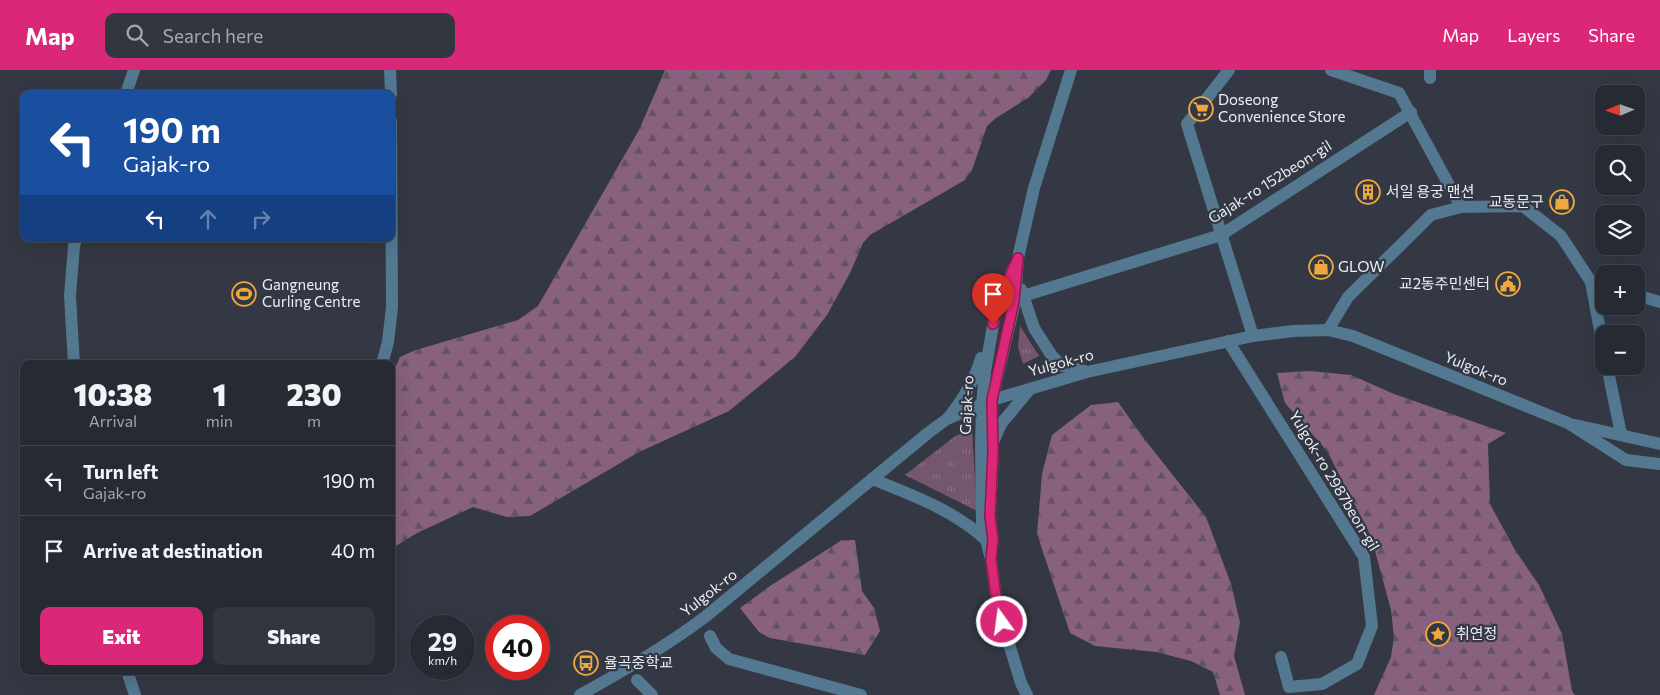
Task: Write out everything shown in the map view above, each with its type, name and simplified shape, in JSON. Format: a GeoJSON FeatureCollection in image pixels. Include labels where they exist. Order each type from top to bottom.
{"type":"FeatureCollection","features":[{"type":"Feature","properties":{"kind":"street"},"geometry":{"type":"LineString","coordinates":[[127,90],[134,70]]}},
{"type":"Feature","properties":{"kind":"street"},"geometry":{"type":"LineString","coordinates":[[390,70],[391,90]]}},
{"type":"Feature","properties":{"kind":"street","name":"Gajak-ro"},"geometry":{"type":"LineString","coordinates":[[991,559],[993,539],[990,516],[993,442],[986,402],[1014,301],[1018,258],[1034,188],[1072,70]]}},
{"type":"Feature","properties":{"kind":"street"},"geometry":{"type":"LineString","coordinates":[[1229,70],[1187,124],[1253,336]]}},
{"type":"Feature","properties":{"kind":"street"},"geometry":{"type":"LineString","coordinates":[[1331,70],[1399,93],[1461,207]]}},
{"type":"Feature","properties":{"kind":"street","name":"Gajak-ro 152beon-gil"},"geometry":{"type":"LineString","coordinates":[[1023,296],[1221,235],[1411,112]]}},
{"type":"Feature","properties":{"kind":"street"},"geometry":{"type":"LineString","coordinates":[[1328,330],[1348,297],[1432,215],[1461,207],[1523,206],[1561,236],[1591,282],[1599,325]]}},
{"type":"Feature","properties":{"kind":"street"},"geometry":{"type":"LineString","coordinates":[[74,360],[70,296],[75,242]]}},
{"type":"Feature","properties":{"kind":"street"},"geometry":{"type":"LineString","coordinates":[[383,360],[388,342],[392,307],[392,242]]}},
{"type":"Feature","properties":{"kind":"street","name":"Gajak-ro"},"geometry":{"type":"LineString","coordinates":[[1018,258],[996,308],[984,372],[986,402],[982,525],[991,559],[997,604],[1021,682],[1027,695]]}},
{"type":"Feature","properties":{"kind":"street"},"geometry":{"type":"LineString","coordinates":[[1016,274],[1034,328],[1052,356],[1062,366],[1087,372]]}},
{"type":"Feature","properties":{"kind":"street"},"geometry":{"type":"LineString","coordinates":[[1591,282],[1595,283]]}},
{"type":"Feature","properties":{"kind":"street"},"geometry":{"type":"LineString","coordinates":[[1645,298],[1660,302]]}},
{"type":"Feature","properties":{"kind":"street"},"geometry":{"type":"LineString","coordinates":[[947,420],[962,401],[978,369],[996,308]]}},
{"type":"Feature","properties":{"kind":"street","name":"Yulgok-ro"},"geometry":{"type":"LineString","coordinates":[[580,695],[680,636],[735,593],[928,432],[947,420],[986,402],[1087,372],[1253,336],[1293,331],[1328,330],[1353,336],[1568,423],[1660,444]]}},
{"type":"Feature","properties":{"kind":"street","name":"Yulgok-ro 2987beon-gil"},"geometry":{"type":"LineString","coordinates":[[1228,341],[1364,557],[1372,626],[1357,664],[1322,684],[1289,687],[1281,657]]}},
{"type":"Feature","properties":{"kind":"street"},"geometry":{"type":"LineString","coordinates":[[1609,375],[1621,434]]}},
{"type":"Feature","properties":{"kind":"street"},"geometry":{"type":"LineString","coordinates":[[993,442],[1001,424],[1031,388]]}},
{"type":"Feature","properties":{"kind":"street","name":"Yulgok-ro"},"geometry":{"type":"LineString","coordinates":[[1568,423],[1626,460],[1660,464]]}},
{"type":"Feature","properties":{"kind":"street"},"geometry":{"type":"LineString","coordinates":[[872,479],[934,505],[973,528],[985,539]]}},
{"type":"Feature","properties":{"kind":"street"},"geometry":{"type":"LineString","coordinates":[[710,636],[716,648],[729,659],[861,695]]}},
{"type":"Feature","properties":{"kind":"street"},"geometry":{"type":"LineString","coordinates":[[128,675],[135,695]]}},
{"type":"Feature","properties":{"kind":"street"},"geometry":{"type":"LineString","coordinates":[[637,680],[652,695]]}},
{"type":"Feature","properties":{"kind":"green space"},"geometry":{"type":"Polygon","coordinates":[[[665,70],[1051,70],[1046,80],[1028,98],[996,118],[987,126],[972,170],[965,180],[870,235],[863,243],[850,273],[827,315],[795,357],[729,411],[639,452],[530,516],[507,517],[473,507],[417,533],[395,547],[395,368],[400,357],[416,350],[518,320],[538,306],[639,130],[665,70]]]}},
{"type":"Feature","properties":{"kind":"green space"},"geometry":{"type":"Polygon","coordinates":[[[1020,326],[1039,356],[1023,364],[1018,347],[1020,326]]]}},
{"type":"Feature","properties":{"kind":"green space"},"geometry":{"type":"Polygon","coordinates":[[[1310,371],[1351,375],[1394,394],[1506,433],[1488,444],[1490,504],[1515,550],[1539,585],[1562,634],[1572,691],[1575,695],[1374,695],[1391,657],[1394,637],[1391,610],[1371,536],[1327,451],[1285,403],[1277,373],[1310,371]]]}},
{"type":"Feature","properties":{"kind":"green space"},"geometry":{"type":"Polygon","coordinates":[[[1118,402],[1142,436],[1206,517],[1231,584],[1240,622],[1234,656],[1245,695],[1220,695],[1213,672],[1191,661],[1156,652],[1095,646],[1070,633],[1037,534],[1042,474],[1052,435],[1091,405],[1118,402]]]}},
{"type":"Feature","properties":{"kind":"green space"},"geometry":{"type":"Polygon","coordinates":[[[972,428],[977,511],[905,475],[954,437],[972,428]]]}},
{"type":"Feature","properties":{"kind":"green space"},"geometry":{"type":"Polygon","coordinates":[[[842,540],[855,540],[862,591],[874,608],[880,631],[865,655],[770,638],[759,632],[740,608],[770,586],[842,540]]]}},
{"type":"Feature","properties":{"kind":"place","name":"Doseong Convenience Store"},"geometry":{"type":"Point","coordinates":[1201,109]}},
{"type":"Feature","properties":{"kind":"place","name":"서일 용궁 맨션"},"geometry":{"type":"Point","coordinates":[1368,192]}},
{"type":"Feature","properties":{"kind":"place","name":"교동문구"},"geometry":{"type":"Point","coordinates":[1562,202]}},
{"type":"Feature","properties":{"kind":"place","name":"GLOW"},"geometry":{"type":"Point","coordinates":[1321,267]}},
{"type":"Feature","properties":{"kind":"place","name":"교2동주민센터"},"geometry":{"type":"Point","coordinates":[1508,284]}},
{"type":"Feature","properties":{"kind":"place","name":"Gangneung Curling Centre"},"geometry":{"type":"Point","coordinates":[244,294]}},
{"type":"Feature","properties":{"kind":"place","name":"취연정"},"geometry":{"type":"Point","coordinates":[1438,634]}},
{"type":"Feature","properties":{"kind":"place","name":"율곡중학교"},"geometry":{"type":"Point","coordinates":[586,663]}},
{"type":"Feature","properties":{"kind":"route"},"geometry":{"type":"LineString","coordinates":[[993,324],[996,308],[1018,258],[1014,301],[992,400],[993,453],[990,516],[993,539],[991,559],[997,604],[1002,622]]}}]}
